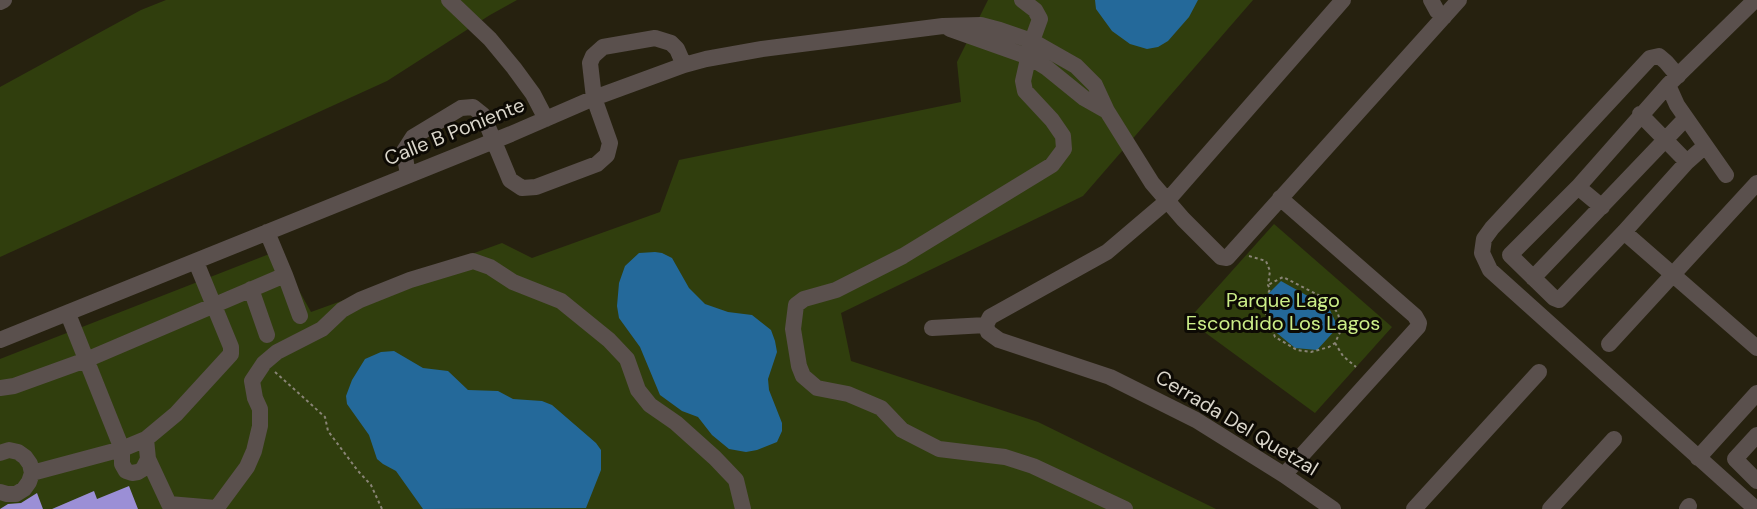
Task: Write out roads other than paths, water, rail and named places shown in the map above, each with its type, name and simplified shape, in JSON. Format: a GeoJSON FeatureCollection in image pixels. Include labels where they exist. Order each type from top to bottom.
{"type":"FeatureCollection","features":[{"type":"Feature","properties":{"kind":"street"},"geometry":{"type":"LineString","coordinates":[[449,0],[490,39],[514,68],[533,94],[546,119]]}},
{"type":"Feature","properties":{"kind":"street"},"geometry":{"type":"LineString","coordinates":[[1022,0],[1035,10],[1040,20],[1023,81],[1025,91],[1052,120],[1063,136],[1064,149],[1052,165],[903,256],[836,290],[804,299],[796,305],[793,329],[799,366],[803,376],[818,388],[848,394],[881,408],[902,430],[939,449],[1005,458],[1033,466],[1125,509]]}},
{"type":"Feature","properties":{"kind":"street"},"geometry":{"type":"LineString","coordinates":[[932,328],[986,325],[990,317],[1107,252],[1167,201],[1343,0]]}},
{"type":"Feature","properties":{"kind":"street"},"geometry":{"type":"LineString","coordinates":[[1431,0],[1437,11],[1444,17]]}},
{"type":"Feature","properties":{"kind":"street"},"geometry":{"type":"LineString","coordinates":[[1284,475],[1418,327],[1419,323],[1415,316],[1280,198],[1459,0]]}},
{"type":"Feature","properties":{"kind":"street"},"geometry":{"type":"LineString","coordinates":[[1705,146],[1687,162],[1559,300],[1533,279],[1510,255],[1578,187],[1640,114],[1755,0]]}},
{"type":"Feature","properties":{"kind":"street","name":"Calle B Poniente"},"geometry":{"type":"LineString","coordinates":[[0,340],[408,176],[594,98],[684,65],[762,50],[943,26],[981,25],[1031,49],[1076,66],[1095,85],[1107,111],[1152,183],[1167,201],[1225,258],[1229,257],[1280,198]]}},
{"type":"Feature","properties":{"kind":"street"},"geometry":{"type":"LineString","coordinates":[[408,176],[404,151],[413,137],[461,108],[473,107],[483,115],[510,180],[522,188],[536,187],[597,164],[607,155],[610,143],[594,98],[590,63],[593,56],[603,47],[655,38],[671,43],[677,49],[684,65]]}},
{"type":"Feature","properties":{"kind":"street"},"geometry":{"type":"LineString","coordinates":[[1726,176],[1677,105],[1673,81],[1666,62],[1659,56],[1650,58],[1492,228],[1484,239],[1482,253],[1490,270],[1756,509]]}},
{"type":"Feature","properties":{"kind":"street"},"geometry":{"type":"LineString","coordinates":[[1640,114],[1687,162]]}},
{"type":"Feature","properties":{"kind":"street"},"geometry":{"type":"LineString","coordinates":[[1533,279],[1686,118]]}},
{"type":"Feature","properties":{"kind":"street"},"geometry":{"type":"LineString","coordinates":[[1609,344],[1757,183]]}},
{"type":"Feature","properties":{"kind":"street"},"geometry":{"type":"LineString","coordinates":[[1578,187],[1602,207]]}},
{"type":"Feature","properties":{"kind":"street"},"geometry":{"type":"LineString","coordinates":[[267,232],[300,316]]}},
{"type":"Feature","properties":{"kind":"street"},"geometry":{"type":"LineString","coordinates":[[1624,232],[1757,348]]}},
{"type":"Feature","properties":{"kind":"street"},"geometry":{"type":"LineString","coordinates":[[146,439],[148,459],[169,504],[216,508],[248,467],[254,451],[260,426],[260,409],[252,381],[264,363],[277,352],[322,329],[342,310],[360,300],[429,274],[473,261],[490,267],[513,282],[561,301],[609,340],[627,359],[638,390],[650,405],[676,423],[736,480],[743,509]]}},
{"type":"Feature","properties":{"kind":"street"},"geometry":{"type":"LineString","coordinates":[[32,473],[122,449],[146,439],[176,414],[231,354],[231,347],[196,262]]}},
{"type":"Feature","properties":{"kind":"street"},"geometry":{"type":"LineString","coordinates":[[0,388],[14,386],[86,360],[285,275]]}},
{"type":"Feature","properties":{"kind":"street"},"geometry":{"type":"LineString","coordinates":[[251,289],[267,335]]}},
{"type":"Feature","properties":{"kind":"street"},"geometry":{"type":"LineString","coordinates":[[68,314],[122,449],[122,464],[126,471],[132,473],[143,469],[148,459]]}},
{"type":"Feature","properties":{"kind":"street","name":"Cerrada Del Quetzal"},"geometry":{"type":"LineString","coordinates":[[986,325],[988,332],[999,340],[1110,377],[1196,420],[1284,475],[1333,509]]}},
{"type":"Feature","properties":{"kind":"street"},"geometry":{"type":"LineString","coordinates":[[1414,509],[1539,372]]}},
{"type":"Feature","properties":{"kind":"street"},"geometry":{"type":"LineString","coordinates":[[1698,458],[1757,393]]}},
{"type":"Feature","properties":{"kind":"street"},"geometry":{"type":"LineString","coordinates":[[1757,435],[1736,459],[1757,480]]}},
{"type":"Feature","properties":{"kind":"street"},"geometry":{"type":"LineString","coordinates":[[1550,509],[1614,439]]}},
{"type":"Feature","properties":{"kind":"street"},"geometry":{"type":"LineString","coordinates":[[0,453],[9,450],[18,452],[30,464],[32,473],[24,489],[16,494],[0,492]]}},
{"type":"Feature","properties":{"kind":"water"},"geometry":{"type":"Polygon","coordinates":[[[1095,0],[1198,0],[1189,17],[1168,41],[1158,47],[1147,49],[1130,44],[1112,31],[1096,9],[1095,0]]]}},
{"type":"Feature","properties":{"kind":"water"},"geometry":{"type":"Polygon","coordinates":[[[655,252],[672,258],[689,288],[705,304],[728,312],[752,315],[771,330],[777,352],[768,379],[769,390],[782,423],[782,431],[777,442],[746,452],[729,449],[712,435],[698,417],[682,411],[660,395],[640,347],[619,318],[617,306],[619,283],[625,266],[639,253],[655,252]]]}},
{"type":"Feature","properties":{"kind":"water"},"geometry":{"type":"Polygon","coordinates":[[[1281,281],[1329,308],[1338,327],[1317,350],[1295,348],[1272,329],[1264,298],[1281,281]]]}},
{"type":"Feature","properties":{"kind":"water"},"geometry":{"type":"Polygon","coordinates":[[[394,351],[423,368],[448,371],[468,390],[498,391],[513,399],[542,401],[552,405],[601,450],[601,470],[586,508],[423,509],[396,471],[377,459],[369,435],[347,404],[346,396],[352,380],[365,359],[381,352],[394,351]]]}},
{"type":"Feature","properties":{"kind":"park label","name":"Parque Lago Escondido Los Lagos"},"geometry":{"type":"Point","coordinates":[1283,314]}}]}
